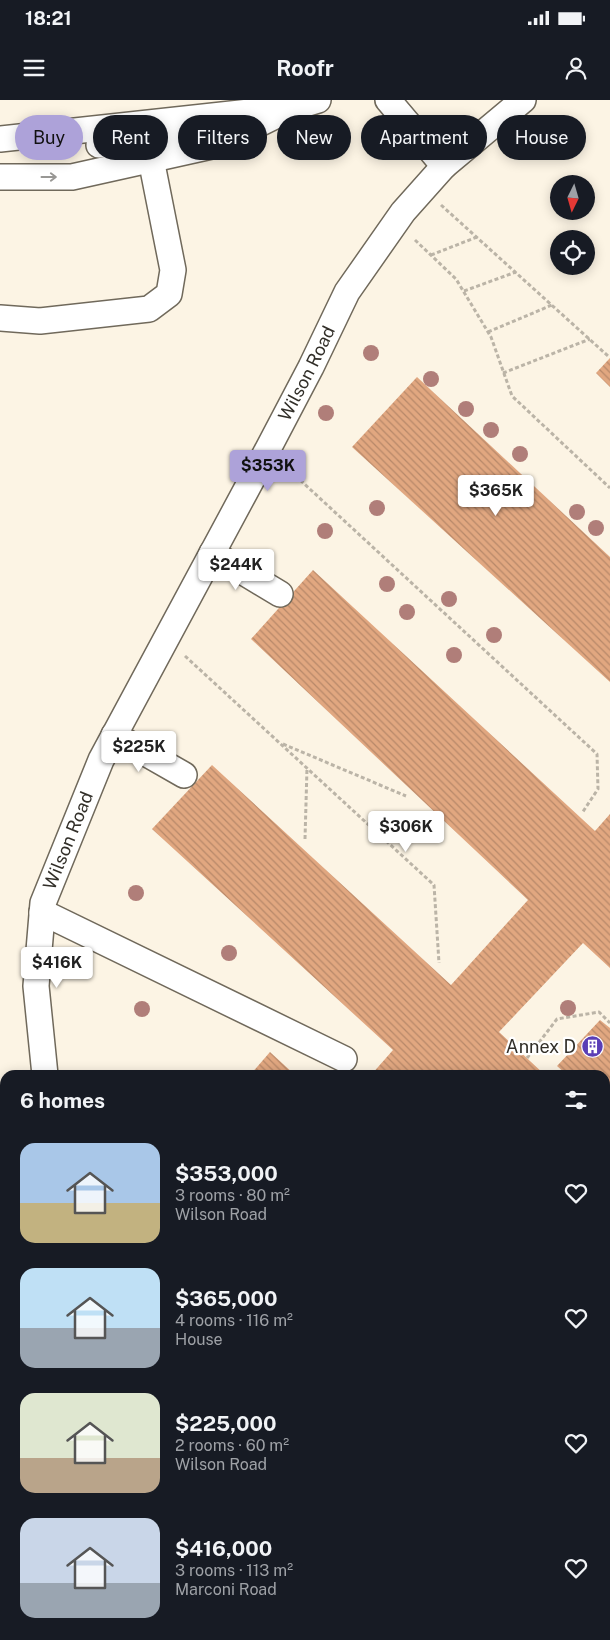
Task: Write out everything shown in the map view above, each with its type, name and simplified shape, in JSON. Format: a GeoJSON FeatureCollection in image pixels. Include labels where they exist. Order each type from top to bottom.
{"type":"FeatureCollection","features":[{"type":"Feature","properties":{"kind":"street"},"geometry":{"type":"LineString","coordinates":[[388,100],[444,166]]}},
{"type":"Feature","properties":{"kind":"street","name":"Wilson Road"},"geometry":{"type":"LineString","coordinates":[[44,1070],[36,986],[43,907],[101,760],[302,383],[347,292],[403,212],[444,166],[522,100]]}},
{"type":"Feature","properties":{"kind":"street"},"geometry":{"type":"LineString","coordinates":[[0,138],[307,103]]}},
{"type":"Feature","properties":{"kind":"street"},"geometry":{"type":"LineString","coordinates":[[0,153],[154,141],[307,103]]}},
{"type":"Feature","properties":{"kind":"street"},"geometry":{"type":"LineString","coordinates":[[168,156],[216,144],[307,103]]}},
{"type":"Feature","properties":{"kind":"street"},"geometry":{"type":"LineString","coordinates":[[0,177],[72,177],[151,160],[173,270],[169,294],[149,309],[40,321],[0,318]]}},
{"type":"Feature","properties":{"kind":"street"},"geometry":{"type":"LineString","coordinates":[[212,553],[280,594]]}},
{"type":"Feature","properties":{"kind":"street"},"geometry":{"type":"LineString","coordinates":[[114,735],[184,775]]}},
{"type":"Feature","properties":{"kind":"street"},"geometry":{"type":"LineString","coordinates":[[43,907],[344,1059]]}},
{"type":"Feature","properties":{"kind":"path"},"geometry":{"type":"LineString","coordinates":[[438,202],[608,356]]}},
{"type":"Feature","properties":{"kind":"path"},"geometry":{"type":"LineString","coordinates":[[431,255],[477,237]]}},
{"type":"Feature","properties":{"kind":"path"},"geometry":{"type":"LineString","coordinates":[[412,238],[456,279],[464,291],[488,332],[512,396],[610,488]]}},
{"type":"Feature","properties":{"kind":"path"},"geometry":{"type":"LineString","coordinates":[[464,291],[516,272]]}},
{"type":"Feature","properties":{"kind":"path"},"geometry":{"type":"LineString","coordinates":[[488,332],[552,305]]}},
{"type":"Feature","properties":{"kind":"path"},"geometry":{"type":"LineString","coordinates":[[504,373],[590,339]]}},
{"type":"Feature","properties":{"kind":"path"},"geometry":{"type":"LineString","coordinates":[[280,461],[597,754],[598,789],[582,813]]}},
{"type":"Feature","properties":{"kind":"path"},"geometry":{"type":"LineString","coordinates":[[183,654],[434,885],[439,963]]}},
{"type":"Feature","properties":{"kind":"path"},"geometry":{"type":"LineString","coordinates":[[279,742],[406,796]]}},
{"type":"Feature","properties":{"kind":"path"},"geometry":{"type":"LineString","coordinates":[[305,840],[307,768]]}},
{"type":"Feature","properties":{"kind":"path"},"geometry":{"type":"LineString","coordinates":[[527,1058],[557,1019],[599,1012],[610,1023]]}},
{"type":"Feature","properties":{"kind":"building"},"geometry":{"type":"Polygon","coordinates":[[[610,358],[610,387],[596,373],[610,358]]]}},
{"type":"Feature","properties":{"kind":"building"},"geometry":{"type":"Polygon","coordinates":[[[417,377],[610,557],[610,682],[352,447],[417,377]]]}},
{"type":"Feature","properties":{"kind":"building"},"geometry":{"type":"Polygon","coordinates":[[[313,570],[595,831],[610,814],[610,968],[583,943],[499,1032],[540,1070],[375,1070],[393,1050],[152,829],[212,765],[451,985],[528,900],[251,639],[313,570]]]}},
{"type":"Feature","properties":{"kind":"building","name":"Annex D"},"geometry":{"type":"Polygon","coordinates":[[[600,1020],[610,1028],[610,1070],[561,1070],[557,1066],[600,1020]]]}},
{"type":"Feature","properties":{"kind":"building"},"geometry":{"type":"Polygon","coordinates":[[[270,1052],[290,1070],[254,1070],[270,1052]]]}},
{"type":"Feature","properties":{"kind":"place","name":"Annex D"},"geometry":{"type":"Point","coordinates":[592,1047]}}]}
